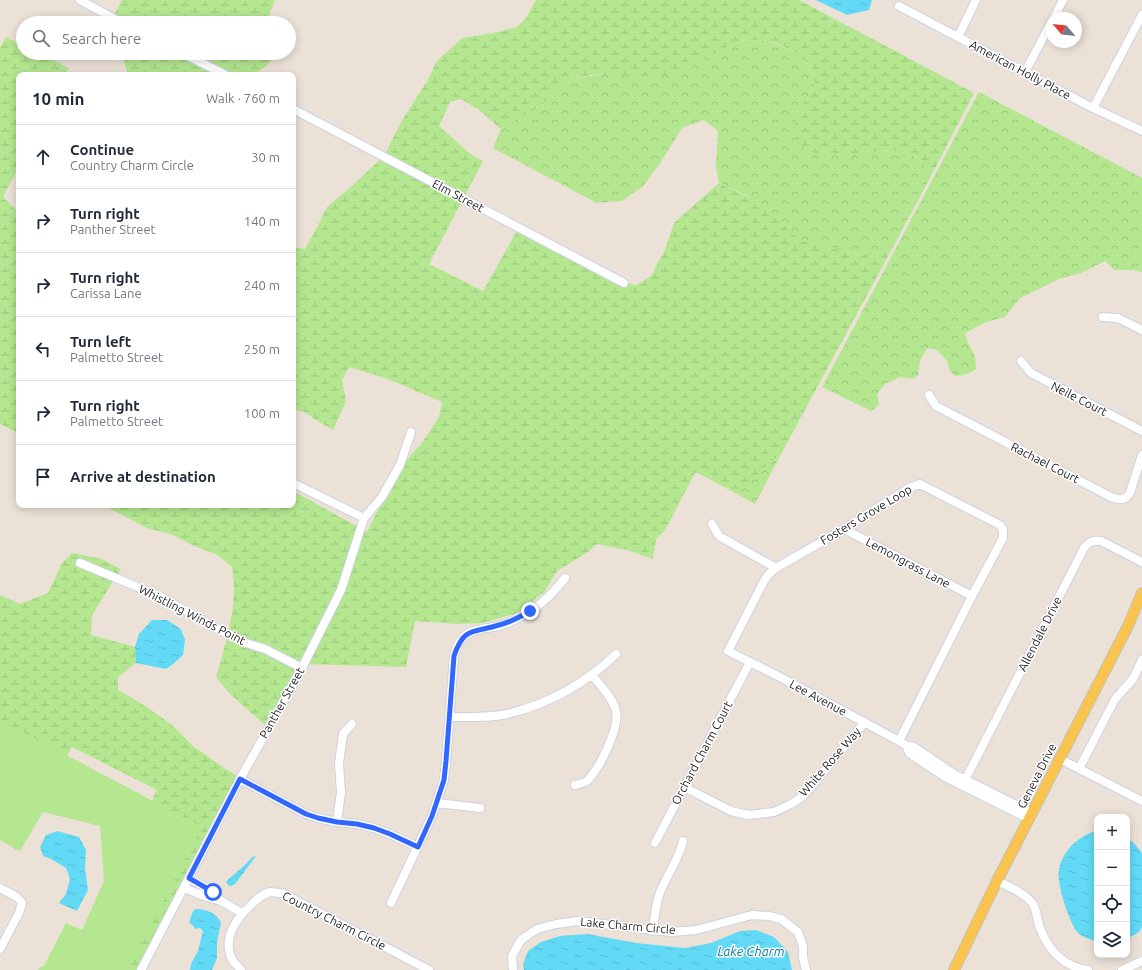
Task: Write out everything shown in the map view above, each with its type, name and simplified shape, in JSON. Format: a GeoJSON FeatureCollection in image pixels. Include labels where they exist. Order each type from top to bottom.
{"type":"FeatureCollection","features":[{"type":"Feature","properties":{"kind":"main road","name":"Geneva Drive"},"geometry":{"type":"LineString","coordinates":[[954,970],[997,881],[1128,626],[1142,593]]}},
{"type":"Feature","properties":{"kind":"street"},"geometry":{"type":"LineString","coordinates":[[80,0],[109,16]]}},
{"type":"Feature","properties":{"kind":"street"},"geometry":{"type":"LineString","coordinates":[[958,37],[976,0]]}},
{"type":"Feature","properties":{"kind":"street"},"geometry":{"type":"LineString","coordinates":[[1057,12],[1063,0]]}},
{"type":"Feature","properties":{"kind":"street","name":"American Holly Place"},"geometry":{"type":"LineString","coordinates":[[899,6],[1093,108],[1142,132]]}},
{"type":"Feature","properties":{"kind":"street"},"geometry":{"type":"LineString","coordinates":[[1093,108],[1142,15]]}},
{"type":"Feature","properties":{"kind":"street"},"geometry":{"type":"LineString","coordinates":[[1025,72],[1046,32]]}},
{"type":"Feature","properties":{"kind":"street"},"geometry":{"type":"LineString","coordinates":[[196,60],[220,72]]}},
{"type":"Feature","properties":{"kind":"street","name":"Elm Street"},"geometry":{"type":"LineString","coordinates":[[296,111],[624,283]]}},
{"type":"Feature","properties":{"kind":"street"},"geometry":{"type":"LineString","coordinates":[[1103,317],[1118,318],[1142,330]]}},
{"type":"Feature","properties":{"kind":"street","name":"Neile Court"},"geometry":{"type":"LineString","coordinates":[[1021,362],[1030,373],[1142,431]]}},
{"type":"Feature","properties":{"kind":"street","name":"Rachael Court"},"geometry":{"type":"LineString","coordinates":[[929,395],[936,406],[1113,498],[1120,500],[1126,498],[1130,493],[1142,455]]}},
{"type":"Feature","properties":{"kind":"street","name":"Panther Street"},"geometry":{"type":"LineString","coordinates":[[141,970],[240,779],[302,668],[341,590],[364,518],[382,496],[400,465],[411,432]]}},
{"type":"Feature","properties":{"kind":"street"},"geometry":{"type":"LineString","coordinates":[[296,484],[364,518]]}},
{"type":"Feature","properties":{"kind":"street","name":"Fosters Grove Loop"},"geometry":{"type":"LineString","coordinates":[[728,651],[769,574],[776,568],[844,529],[911,487],[920,484],[1000,525],[1003,530],[1003,538],[899,741]]}},
{"type":"Feature","properties":{"kind":"street"},"geometry":{"type":"LineString","coordinates":[[712,524],[719,536],[776,568]]}},
{"type":"Feature","properties":{"kind":"street","name":"Lemongrass Lane"},"geometry":{"type":"LineString","coordinates":[[844,529],[972,596]]}},
{"type":"Feature","properties":{"kind":"street","name":"Allendale Drive"},"geometry":{"type":"LineString","coordinates":[[963,782],[1084,548],[1088,543],[1097,540],[1101,541],[1142,562]]}},
{"type":"Feature","properties":{"kind":"street","name":"Whistling Winds Point"},"geometry":{"type":"LineString","coordinates":[[80,563],[159,596],[231,636],[265,650],[302,668]]}},
{"type":"Feature","properties":{"kind":"street"},"geometry":{"type":"LineString","coordinates":[[391,903],[432,816],[444,780],[454,656],[460,641],[467,634],[476,630],[499,626],[530,611],[545,601],[565,578]]}},
{"type":"Feature","properties":{"kind":"street","name":"Lee Avenue"},"geometry":{"type":"LineString","coordinates":[[728,651],[865,722],[907,746],[914,747],[954,774],[963,782],[1030,816]]}},
{"type":"Feature","properties":{"kind":"street"},"geometry":{"type":"LineString","coordinates":[[450,717],[507,714],[534,705],[555,697],[572,688],[592,675],[616,654]]}},
{"type":"Feature","properties":{"kind":"street"},"geometry":{"type":"LineString","coordinates":[[1080,769],[1115,699],[1132,679],[1142,660]]}},
{"type":"Feature","properties":{"kind":"street","name":"Orchard Charm Court"},"geometry":{"type":"LineString","coordinates":[[655,844],[750,662]]}},
{"type":"Feature","properties":{"kind":"street"},"geometry":{"type":"LineString","coordinates":[[575,786],[586,782],[595,770],[605,752],[615,728],[616,713],[614,707],[592,675]]}},
{"type":"Feature","properties":{"kind":"street","name":"White Rose Way"},"geometry":{"type":"LineString","coordinates":[[684,787],[731,811],[748,815],[774,812],[793,803],[804,795],[865,722]]}},
{"type":"Feature","properties":{"kind":"street"},"geometry":{"type":"LineString","coordinates":[[337,822],[341,792],[339,764],[343,734],[352,724]]}},
{"type":"Feature","properties":{"kind":"street"},"geometry":{"type":"LineString","coordinates":[[1060,759],[1142,801]]}},
{"type":"Feature","properties":{"kind":"street"},"geometry":{"type":"LineString","coordinates":[[240,779],[306,814],[337,822],[357,824],[374,828],[418,847]]}},
{"type":"Feature","properties":{"kind":"street"},"geometry":{"type":"LineString","coordinates":[[437,803],[480,808]]}},
{"type":"Feature","properties":{"kind":"street"},"geometry":{"type":"LineString","coordinates":[[653,931],[658,898],[679,856],[683,841]]}},
{"type":"Feature","properties":{"kind":"street"},"geometry":{"type":"LineString","coordinates":[[189,878],[206,893]]}},
{"type":"Feature","properties":{"kind":"street"},"geometry":{"type":"LineString","coordinates":[[997,881],[1014,889],[1027,898],[1033,905],[1040,928],[1049,945],[1058,956],[1076,967],[1088,970]]}},
{"type":"Feature","properties":{"kind":"street"},"geometry":{"type":"LineString","coordinates":[[0,888],[17,897],[22,903],[19,913],[0,949]]}},
{"type":"Feature","properties":{"kind":"street"},"geometry":{"type":"LineString","coordinates":[[184,888],[206,893],[213,892],[221,901],[242,913]]}},
{"type":"Feature","properties":{"kind":"street","name":"Country Charm Circle"},"geometry":{"type":"LineString","coordinates":[[241,970],[233,962],[229,948],[229,938],[234,925],[242,913],[260,897],[270,892],[282,893],[429,970]]}},
{"type":"Feature","properties":{"kind":"street","name":"Lake Charm Circle"},"geometry":{"type":"LineString","coordinates":[[513,970],[512,956],[521,940],[537,929],[550,925],[578,921],[671,932],[696,930],[752,915],[769,916],[781,919],[798,932],[803,946],[803,957],[806,970]]}},
{"type":"Feature","properties":{"kind":"street"},"geometry":{"type":"LineString","coordinates":[[1122,970],[1142,961]]}},
{"type":"Feature","properties":{"kind":"green space"},"geometry":{"type":"Polygon","coordinates":[[[122,0],[275,0],[269,16],[114,16],[122,0]]]}},
{"type":"Feature","properties":{"kind":"green space"},"geometry":{"type":"Polygon","coordinates":[[[536,0],[799,0],[974,93],[930,178],[924,165],[914,156],[901,152],[886,151],[825,156],[815,153],[799,144],[795,129],[796,119],[799,111],[813,88],[814,73],[804,59],[794,51],[768,41],[756,40],[736,43],[726,47],[690,68],[679,72],[648,78],[636,78],[613,72],[573,79],[553,94],[543,104],[501,129],[478,109],[461,99],[450,102],[439,126],[469,153],[483,161],[429,264],[483,291],[518,229],[605,269],[635,286],[651,276],[665,250],[674,223],[719,183],[759,203],[797,237],[814,246],[830,247],[859,255],[876,257],[893,247],[781,454],[737,494],[698,473],[695,473],[665,530],[656,539],[653,559],[627,550],[597,544],[588,552],[557,571],[544,592],[517,613],[483,623],[458,624],[415,621],[406,667],[299,664],[266,726],[231,695],[216,677],[228,635],[232,614],[234,583],[232,567],[218,555],[194,546],[173,535],[147,528],[109,508],[296,508],[296,493],[367,532],[397,471],[420,446],[439,417],[442,402],[388,379],[349,367],[342,380],[346,401],[333,430],[303,411],[296,410],[296,248],[305,249],[327,207],[384,156],[403,119],[429,78],[436,62],[462,38],[517,27],[526,18],[536,0]]]}},
{"type":"Feature","properties":{"kind":"green space"},"geometry":{"type":"Polygon","coordinates":[[[6,37],[16,42],[16,60],[52,60],[69,68],[67,72],[16,72],[16,172],[3,197],[16,210],[16,432],[0,424],[0,48],[6,37]]]}},
{"type":"Feature","properties":{"kind":"green space"},"geometry":{"type":"Polygon","coordinates":[[[752,40],[768,41],[802,56],[814,73],[814,85],[806,99],[819,155],[882,151],[899,152],[913,156],[924,164],[930,178],[893,247],[876,257],[859,255],[830,247],[814,246],[797,237],[745,195],[719,183],[716,166],[718,131],[704,120],[682,128],[659,165],[643,186],[622,201],[594,203],[595,202],[493,148],[501,129],[543,104],[553,94],[573,79],[613,72],[637,78],[662,75],[688,69],[719,50],[735,43],[752,40]]]}},
{"type":"Feature","properties":{"kind":"green space"},"geometry":{"type":"Polygon","coordinates":[[[124,60],[272,60],[257,72],[127,72],[124,60]]]}},
{"type":"Feature","properties":{"kind":"green space"},"geometry":{"type":"Polygon","coordinates":[[[979,92],[1142,178],[1142,272],[1133,270],[1115,270],[1105,261],[1081,273],[1059,279],[1020,298],[1005,317],[986,322],[965,333],[975,356],[976,369],[966,374],[955,376],[950,371],[947,361],[937,350],[927,348],[920,361],[918,375],[913,379],[900,377],[885,384],[877,394],[879,405],[871,411],[822,387],[979,92]]]}},
{"type":"Feature","properties":{"kind":"green space"},"geometry":{"type":"Polygon","coordinates":[[[781,454],[755,504],[737,494],[774,459],[781,454]]]}},
{"type":"Feature","properties":{"kind":"green space"},"geometry":{"type":"Polygon","coordinates":[[[72,553],[101,559],[121,569],[92,615],[91,635],[135,647],[136,663],[118,677],[118,690],[142,704],[172,725],[193,746],[238,776],[138,970],[38,970],[40,967],[74,954],[157,790],[72,747],[17,850],[0,837],[0,595],[20,604],[48,593],[62,563],[72,553]]]}},
{"type":"Feature","properties":{"kind":"green space"},"geometry":{"type":"Polygon","coordinates":[[[0,720],[202,827],[128,970],[42,970],[66,923],[82,930],[104,881],[100,826],[43,812],[20,851],[0,840],[0,720]]]}},
{"type":"Feature","properties":{"kind":"water"},"geometry":{"type":"Polygon","coordinates":[[[816,0],[872,0],[869,10],[847,15],[816,0]]]}},
{"type":"Feature","properties":{"kind":"water"},"geometry":{"type":"Polygon","coordinates":[[[152,620],[167,620],[181,629],[185,640],[183,655],[166,669],[136,663],[135,647],[139,634],[152,620]]]}},
{"type":"Feature","properties":{"kind":"water"},"geometry":{"type":"Polygon","coordinates":[[[57,831],[79,837],[86,850],[85,868],[88,890],[77,911],[59,903],[66,894],[70,879],[66,868],[43,856],[40,847],[46,835],[57,831]]]}},
{"type":"Feature","properties":{"kind":"water"},"geometry":{"type":"Polygon","coordinates":[[[1094,832],[1094,940],[1082,936],[1074,928],[1064,902],[1059,883],[1059,869],[1064,856],[1072,845],[1094,832]]]}},
{"type":"Feature","properties":{"kind":"water"},"geometry":{"type":"Polygon","coordinates":[[[1130,840],[1142,853],[1142,927],[1139,932],[1130,937],[1130,840]]]}},
{"type":"Feature","properties":{"kind":"water"},"geometry":{"type":"Polygon","coordinates":[[[256,856],[235,884],[231,886],[228,885],[226,882],[252,857],[256,856]]]}},
{"type":"Feature","properties":{"kind":"water"},"geometry":{"type":"Polygon","coordinates":[[[196,909],[211,912],[221,923],[217,942],[217,958],[212,970],[190,970],[191,964],[198,951],[203,931],[200,928],[196,929],[189,922],[193,911],[196,909]]]}},
{"type":"Feature","properties":{"kind":"water","name":"Lake Charm"},"geometry":{"type":"Polygon","coordinates":[[[756,930],[774,937],[788,952],[792,970],[524,970],[523,965],[528,951],[541,942],[560,936],[587,934],[636,943],[685,948],[711,943],[740,931],[756,930]]]}},
{"type":"Feature","properties":{"kind":"route"},"geometry":{"type":"LineString","coordinates":[[213,892],[189,878],[240,779],[306,814],[337,822],[357,824],[374,828],[418,847],[432,816],[444,780],[454,656],[460,641],[467,634],[476,630],[499,626],[530,611]]}}]}
